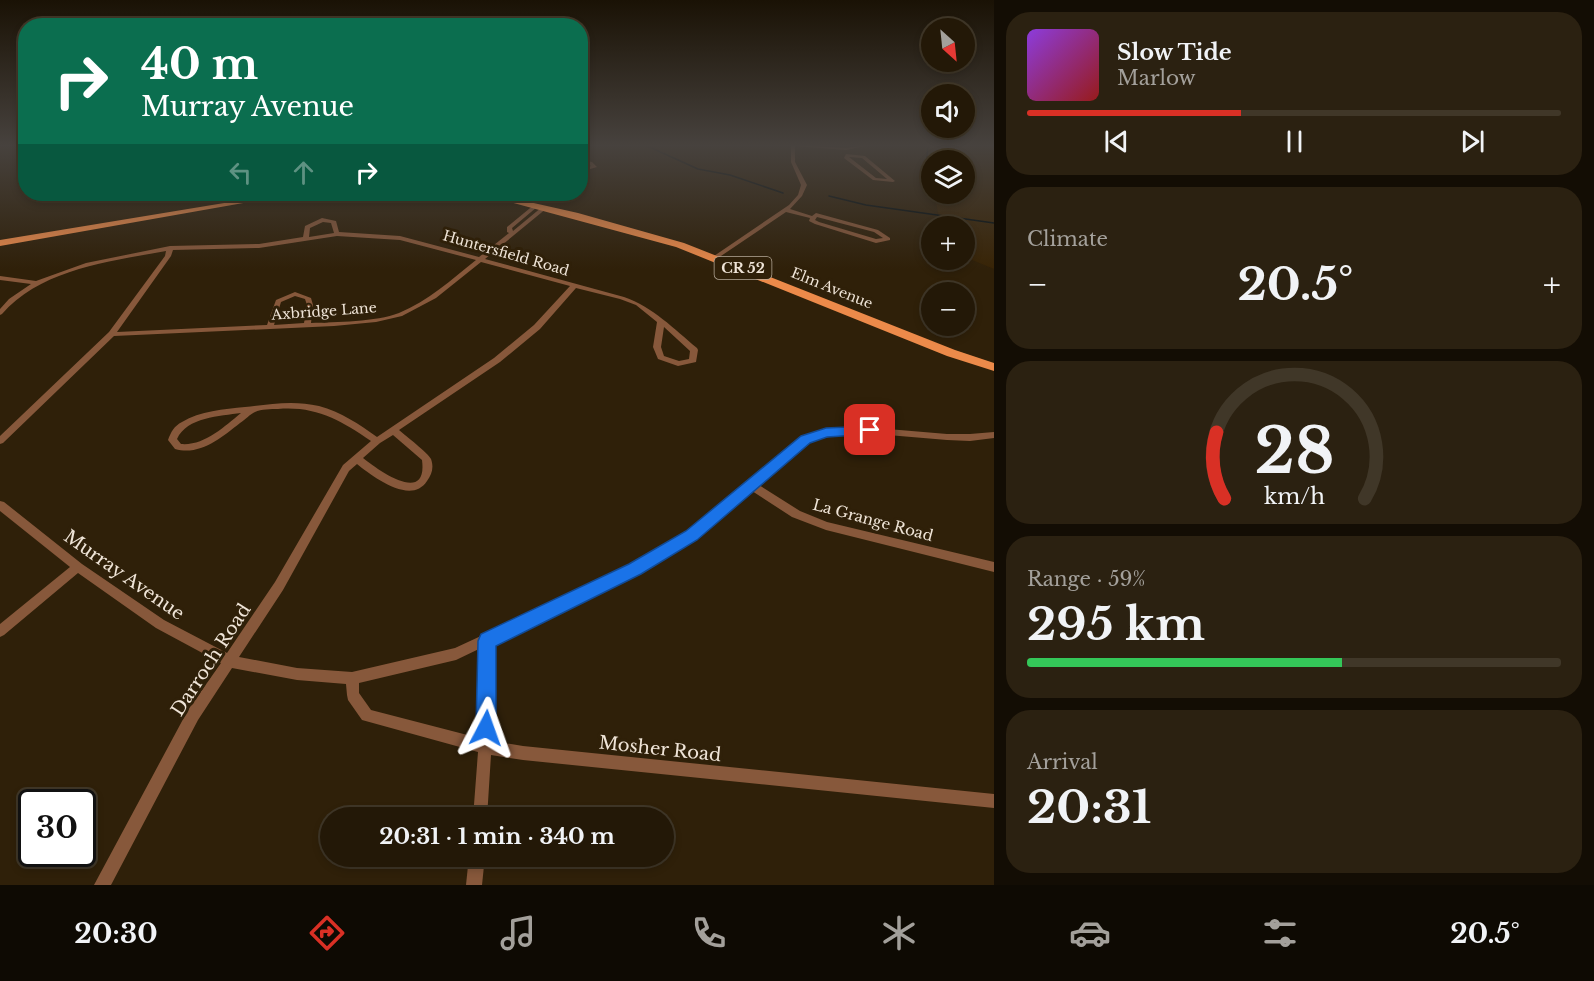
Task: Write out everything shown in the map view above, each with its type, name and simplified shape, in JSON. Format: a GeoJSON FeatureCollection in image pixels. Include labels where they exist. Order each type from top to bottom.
{"type":"FeatureCollection","features":[{"type":"Feature","properties":{"kind":"main road"},"geometry":{"type":"LineString","coordinates":[[0,234],[198,201]]}},
{"type":"Feature","properties":{"kind":"main road"},"geometry":{"type":"LineString","coordinates":[[0,243],[249,201]]}},
{"type":"Feature","properties":{"kind":"main road","name":"Elm Avenue"},"geometry":{"type":"LineString","coordinates":[[514,201],[630,230],[716,257],[951,353],[994,368]]}},
{"type":"Feature","properties":{"kind":"street"},"geometry":{"type":"LineString","coordinates":[[716,257],[786,210],[800,195],[803,186]]}},
{"type":"Feature","properties":{"kind":"street","name":"Axbridge Lane"},"geometry":{"type":"LineString","coordinates":[[510,232],[509,228],[520,218],[539,207]]}},
{"type":"Feature","properties":{"kind":"street","name":"Axbridge Lane"},"geometry":{"type":"LineString","coordinates":[[112,334],[307,325],[367,321],[400,315],[423,304],[510,232],[528,220],[539,207]]}},
{"type":"Feature","properties":{"kind":"street"},"geometry":{"type":"LineString","coordinates":[[786,210],[811,218],[817,223],[867,238],[882,241],[888,239],[876,231],[831,218],[820,215],[811,218]]}},
{"type":"Feature","properties":{"kind":"street"},"geometry":{"type":"LineString","coordinates":[[520,218],[528,220]]}},
{"type":"Feature","properties":{"kind":"street","name":"Huntersfield Road"},"geometry":{"type":"LineString","coordinates":[[306,238],[309,225],[322,220],[334,222],[337,234]]}},
{"type":"Feature","properties":{"kind":"street","name":"Huntersfield Road"},"geometry":{"type":"LineString","coordinates":[[0,313],[11,300],[37,283],[88,264],[170,248],[259,246],[337,234],[400,238],[638,304],[661,321],[694,350],[693,360],[678,364],[661,357],[657,347],[661,321]]}},
{"type":"Feature","properties":{"kind":"street"},"geometry":{"type":"LineString","coordinates":[[0,441],[112,334],[168,256],[170,248]]}},
{"type":"Feature","properties":{"kind":"street","name":"Huntersfield Road"},"geometry":{"type":"LineString","coordinates":[[0,278],[37,283]]}},
{"type":"Feature","properties":{"kind":"street","name":"Darroch Road"},"geometry":{"type":"LineString","coordinates":[[102,885],[193,715],[279,586],[338,477],[377,441],[496,360],[537,327],[574,286]]}},
{"type":"Feature","properties":{"kind":"street"},"geometry":{"type":"LineString","coordinates":[[270,327],[278,301],[295,294],[308,298],[310,306],[307,325]]}},
{"type":"Feature","properties":{"kind":"street"},"geometry":{"type":"LineString","coordinates":[[0,299],[11,300]]}},
{"type":"Feature","properties":{"kind":"street"},"geometry":{"type":"LineString","coordinates":[[253,409],[208,443],[197,448],[178,447],[172,440],[178,428],[190,421],[253,409],[289,404],[321,408],[352,424],[377,441]]}},
{"type":"Feature","properties":{"kind":"street","name":"Murray Avenue"},"geometry":{"type":"LineString","coordinates":[[0,505],[78,567],[160,624],[230,661],[297,674],[352,678],[456,654],[635,569],[692,536],[797,446],[826,432],[870,430],[967,437],[994,435]]}},
{"type":"Feature","properties":{"kind":"street"},"geometry":{"type":"LineString","coordinates":[[356,458],[394,485],[407,487],[421,482],[428,472],[426,459],[394,431]]}},
{"type":"Feature","properties":{"kind":"street","name":"La Grange Road"},"geometry":{"type":"LineString","coordinates":[[752,486],[796,514],[826,526],[994,567]]}},
{"type":"Feature","properties":{"kind":"street"},"geometry":{"type":"LineString","coordinates":[[0,631],[78,567]]}},
{"type":"Feature","properties":{"kind":"street"},"geometry":{"type":"LineString","coordinates":[[481,807],[489,690],[487,641]]}},
{"type":"Feature","properties":{"kind":"street","name":"Mosher Road"},"geometry":{"type":"LineString","coordinates":[[352,678],[353,695],[367,715],[485,747],[994,801]]}},
{"type":"Feature","properties":{"kind":"street"},"geometry":{"type":"LineString","coordinates":[[474,885],[476,867]]}},
{"type":"Feature","properties":{"kind":"shaded area"},"geometry":{"type":"Polygon","coordinates":[[[975,186],[994,186],[994,269],[975,261],[975,216],[938,216],[937,204],[975,204],[975,186]]]}},
{"type":"Feature","properties":{"kind":"waterway"},"geometry":{"type":"LineString","coordinates":[[763,186],[783,193]]}},
{"type":"Feature","properties":{"kind":"waterway"},"geometry":{"type":"LineString","coordinates":[[829,196],[866,205],[994,223]]}},
{"type":"Feature","properties":{"kind":"route"},"geometry":{"type":"LineString","coordinates":[[486,728],[489,690],[487,641],[635,569],[692,536],[806,440],[826,432],[870,430]]}}]}
